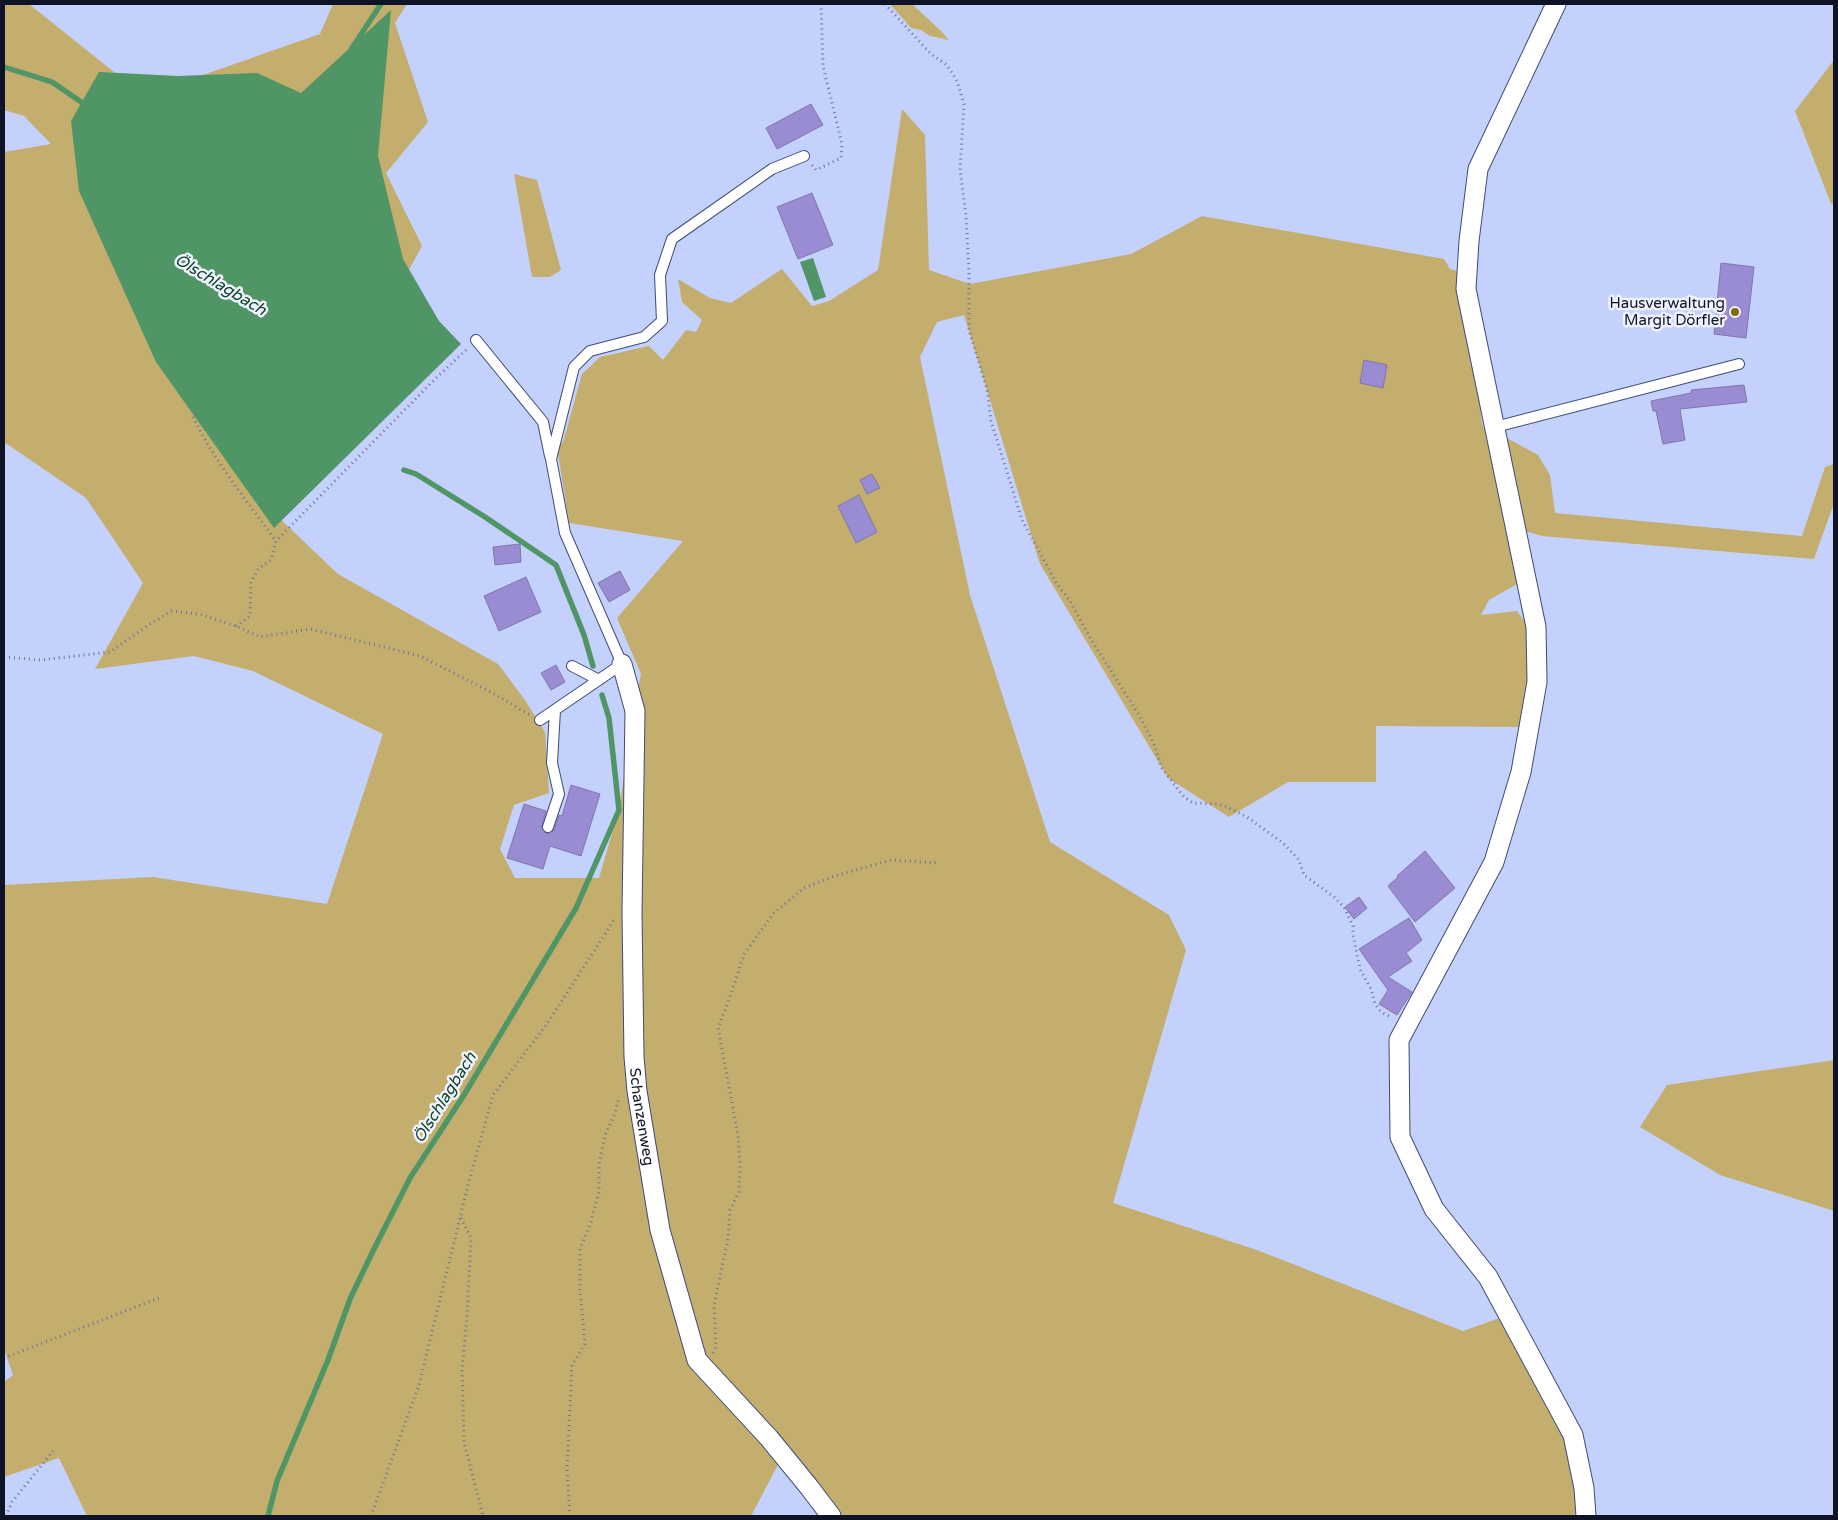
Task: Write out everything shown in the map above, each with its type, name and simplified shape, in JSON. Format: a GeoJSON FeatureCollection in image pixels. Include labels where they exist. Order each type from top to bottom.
{"type":"FeatureCollection","features":[{"type":"Feature","properties":{"kind":"street"},"geometry":{"type":"LineString","coordinates":[[1556,4],[1478,169],[1469,241],[1466,289],[1496,427],[1512,519],[1536,627],[1537,682],[1521,772],[1494,862],[1399,1040],[1400,1137],[1434,1209],[1488,1277],[1574,1435],[1584,1488],[1586,1516]]}},
{"type":"Feature","properties":{"kind":"street","name":"Schanzenweg"},"geometry":{"type":"LineString","coordinates":[[622,664],[635,711],[632,912],[634,1057],[637,1091],[660,1230],[697,1360],[781,1453],[831,1516]]}},
{"type":"Feature","properties":{"kind":"lane"},"geometry":{"type":"LineString","coordinates":[[551,459],[574,367],[590,351],[644,336],[662,321],[660,274],[672,239],[772,169],[804,156]]}},
{"type":"Feature","properties":{"kind":"lane"},"geometry":{"type":"LineString","coordinates":[[476,340],[543,422],[565,534],[622,664],[540,720]]}},
{"type":"Feature","properties":{"kind":"lane"},"geometry":{"type":"LineString","coordinates":[[1496,427],[1739,364]]}},
{"type":"Feature","properties":{"kind":"lane"},"geometry":{"type":"LineString","coordinates":[[572,666],[599,680]]}},
{"type":"Feature","properties":{"kind":"lane"},"geometry":{"type":"LineString","coordinates":[[548,827],[560,794],[552,762],[555,710]]}},
{"type":"Feature","properties":{"kind":"path"},"geometry":{"type":"LineString","coordinates":[[804,156],[816,170],[841,158],[842,144],[823,66],[821,4]]}},
{"type":"Feature","properties":{"kind":"path"},"geometry":{"type":"LineString","coordinates":[[885,4],[931,54],[947,65],[957,81],[964,104],[960,170],[966,216],[969,330],[987,389],[991,421],[1022,520],[1057,584],[1070,601],[1089,636],[1140,715],[1155,746],[1161,767],[1184,797],[1193,803],[1217,804],[1247,817],[1283,843],[1299,860],[1304,875],[1334,897],[1348,914],[1353,926],[1360,969],[1371,989],[1375,1004],[1381,1012],[1407,1026]]}},
{"type":"Feature","properties":{"kind":"path"},"geometry":{"type":"LineString","coordinates":[[236,626],[250,616],[251,582],[258,568],[270,560],[276,541],[434,380],[476,340]]}},
{"type":"Feature","properties":{"kind":"path"},"geometry":{"type":"LineString","coordinates":[[193,417],[224,471],[276,541]]}},
{"type":"Feature","properties":{"kind":"path"},"geometry":{"type":"LineString","coordinates":[[4,657],[41,660],[110,652],[172,611],[199,614],[236,626],[260,638],[310,629],[420,656],[489,691],[540,720]]}},
{"type":"Feature","properties":{"kind":"path"},"geometry":{"type":"LineString","coordinates":[[706,1370],[716,1347],[714,1305],[728,1239],[730,1210],[739,1192],[740,1174],[738,1135],[718,1028],[744,954],[774,913],[804,888],[835,876],[891,860],[937,863]]}},
{"type":"Feature","properties":{"kind":"path"},"geometry":{"type":"LineString","coordinates":[[371,1516],[419,1385],[460,1217],[493,1094],[549,1021],[617,915]]}},
{"type":"Feature","properties":{"kind":"path"},"geometry":{"type":"LineString","coordinates":[[570,1516],[567,1471],[570,1381],[572,1365],[585,1344],[580,1290],[580,1249],[590,1225],[599,1192],[599,1164],[605,1135],[615,1114],[620,1095],[637,1091]]}},
{"type":"Feature","properties":{"kind":"path"},"geometry":{"type":"LineString","coordinates":[[460,1217],[471,1238],[462,1368],[464,1442],[483,1516]]}},
{"type":"Feature","properties":{"kind":"path"},"geometry":{"type":"LineString","coordinates":[[4,1358],[159,1298]]}},
{"type":"Feature","properties":{"kind":"path"},"geometry":{"type":"LineString","coordinates":[[6,1516],[12,1502],[53,1451]]}},
{"type":"Feature","properties":{"kind":"shaded area"},"geometry":{"type":"Polygon","coordinates":[[[4,4],[29,4],[119,76],[177,84],[320,34],[333,4],[407,4],[395,23],[428,122],[386,173],[422,246],[405,277],[138,322],[252,492],[338,574],[498,664],[525,700],[545,732],[549,793],[514,805],[500,849],[515,878],[599,878],[619,810],[641,674],[617,618],[683,541],[569,523],[557,447],[563,442],[582,374],[600,357],[649,346],[663,360],[686,330],[696,332],[702,320],[682,302],[678,279],[710,298],[731,303],[782,269],[812,306],[829,301],[878,270],[902,109],[925,135],[929,270],[970,284],[1131,254],[1202,216],[1444,259],[1450,269],[1457,271],[1481,403],[1482,422],[1490,438],[1517,584],[1489,600],[1481,615],[1517,611],[1527,625],[1528,679],[1520,727],[1376,726],[1376,782],[1288,782],[1229,817],[1168,778],[1040,564],[964,315],[937,322],[920,357],[970,595],[1050,842],[1169,915],[1186,950],[1113,1203],[1257,1250],[1463,1331],[1511,1314],[1574,1435],[1586,1516],[835,1516],[781,1459],[751,1516],[87,1516],[59,1458],[4,1477],[4,1382],[13,1375],[4,1349],[4,885],[153,877],[327,904],[383,734],[253,671],[194,656],[95,669],[143,583],[86,498],[4,442],[4,152],[51,144],[24,116],[4,110],[4,4]]]}},
{"type":"Feature","properties":{"kind":"shaded area"},"geometry":{"type":"Polygon","coordinates":[[[890,4],[912,4],[949,40],[930,36],[921,30],[911,28],[890,4]]]}},
{"type":"Feature","properties":{"kind":"shaded area"},"geometry":{"type":"Polygon","coordinates":[[[1834,60],[1834,203],[1831,204],[1795,111],[1834,60]]]}},
{"type":"Feature","properties":{"kind":"shaded area"},"geometry":{"type":"Polygon","coordinates":[[[514,174],[537,180],[561,270],[550,277],[532,277],[514,174]]]}},
{"type":"Feature","properties":{"kind":"shaded area"},"geometry":{"type":"Polygon","coordinates":[[[1507,438],[1538,455],[1550,475],[1555,513],[1802,536],[1825,467],[1834,464],[1834,503],[1814,559],[1542,536],[1525,531],[1507,438]]]}},
{"type":"Feature","properties":{"kind":"shaded area"},"geometry":{"type":"Polygon","coordinates":[[[1834,1060],[1834,1211],[1720,1175],[1640,1127],[1667,1085],[1834,1060]]]}},
{"type":"Feature","properties":{"kind":"water"},"geometry":{"type":"Polygon","coordinates":[[[391,10],[378,156],[403,259],[439,321],[461,344],[274,528],[156,362],[79,191],[71,121],[99,72],[178,76],[257,73],[301,93],[391,10]]]}},
{"type":"Feature","properties":{"kind":"water"},"geometry":{"type":"Polygon","coordinates":[[[813,258],[826,297],[814,301],[800,262],[813,258]]]}},
{"type":"Feature","properties":{"kind":"building"},"geometry":{"type":"Polygon","coordinates":[[[811,104],[823,125],[777,149],[766,128],[811,104]]]}},
{"type":"Feature","properties":{"kind":"building"},"geometry":{"type":"Polygon","coordinates":[[[812,193],[833,245],[798,259],[777,207],[812,193]]]}},
{"type":"Feature","properties":{"kind":"building"},"geometry":{"type":"Polygon","coordinates":[[[1721,263],[1754,267],[1746,338],[1714,334],[1721,263]]]}},
{"type":"Feature","properties":{"kind":"building"},"geometry":{"type":"Polygon","coordinates":[[[1364,360],[1387,365],[1383,388],[1360,383],[1364,360]]]}},
{"type":"Feature","properties":{"kind":"building"},"geometry":{"type":"Polygon","coordinates":[[[1744,385],[1747,402],[1680,409],[1685,440],[1663,444],[1656,411],[1653,411],[1651,401],[1691,393],[1691,390],[1744,385]]]}},
{"type":"Feature","properties":{"kind":"building"},"geometry":{"type":"Polygon","coordinates":[[[872,474],[880,488],[867,494],[860,480],[872,474]]]}},
{"type":"Feature","properties":{"kind":"building"},"geometry":{"type":"Polygon","coordinates":[[[859,495],[877,532],[856,543],[838,506],[859,495]]]}},
{"type":"Feature","properties":{"kind":"building"},"geometry":{"type":"Polygon","coordinates":[[[520,544],[521,562],[495,565],[493,547],[520,544]]]}},
{"type":"Feature","properties":{"kind":"building"},"geometry":{"type":"Polygon","coordinates":[[[620,571],[630,590],[609,602],[598,583],[620,571]]]}},
{"type":"Feature","properties":{"kind":"building"},"geometry":{"type":"Polygon","coordinates":[[[526,577],[541,612],[499,631],[484,596],[526,577]]]}},
{"type":"Feature","properties":{"kind":"building"},"geometry":{"type":"Polygon","coordinates":[[[556,665],[565,682],[551,690],[541,673],[556,665]]]}},
{"type":"Feature","properties":{"kind":"building"},"geometry":{"type":"Polygon","coordinates":[[[571,785],[600,794],[581,856],[550,846],[543,869],[507,858],[524,804],[546,811],[541,828],[543,832],[550,834],[554,830],[559,815],[562,816],[571,785]]]}},
{"type":"Feature","properties":{"kind":"building"},"geometry":{"type":"Polygon","coordinates":[[[1425,851],[1455,888],[1415,922],[1388,886],[1425,851]]]}},
{"type":"Feature","properties":{"kind":"building"},"geometry":{"type":"Polygon","coordinates":[[[1359,897],[1367,908],[1354,919],[1345,907],[1359,897]]]}},
{"type":"Feature","properties":{"kind":"building"},"geometry":{"type":"Polygon","coordinates":[[[1409,918],[1422,940],[1406,953],[1412,961],[1388,977],[1412,992],[1397,1015],[1379,1004],[1388,990],[1359,949],[1409,918]]]}},
{"type":"Feature","properties":{"kind":"waterway","name":"Ölschlagbach"},"geometry":{"type":"LineString","coordinates":[[352,48],[381,4]]}},
{"type":"Feature","properties":{"kind":"waterway"},"geometry":{"type":"LineString","coordinates":[[4,67],[52,82],[87,106]]}},
{"type":"Feature","properties":{"kind":"waterway","name":"Ölschlagbach"},"geometry":{"type":"LineString","coordinates":[[404,470],[416,474],[485,517],[556,565],[584,635],[593,666]]}},
{"type":"Feature","properties":{"kind":"waterway","name":"Ölschlagbach"},"geometry":{"type":"LineString","coordinates":[[268,1516],[277,1481],[328,1360],[350,1299],[373,1251],[410,1178],[464,1095],[576,908],[619,810],[609,718],[602,695]]}},
{"type":"Feature","properties":{"kind":"place","name":"Hausverwaltung Margit Dörfler"},"geometry":{"type":"Point","coordinates":[1735,312]}}]}
